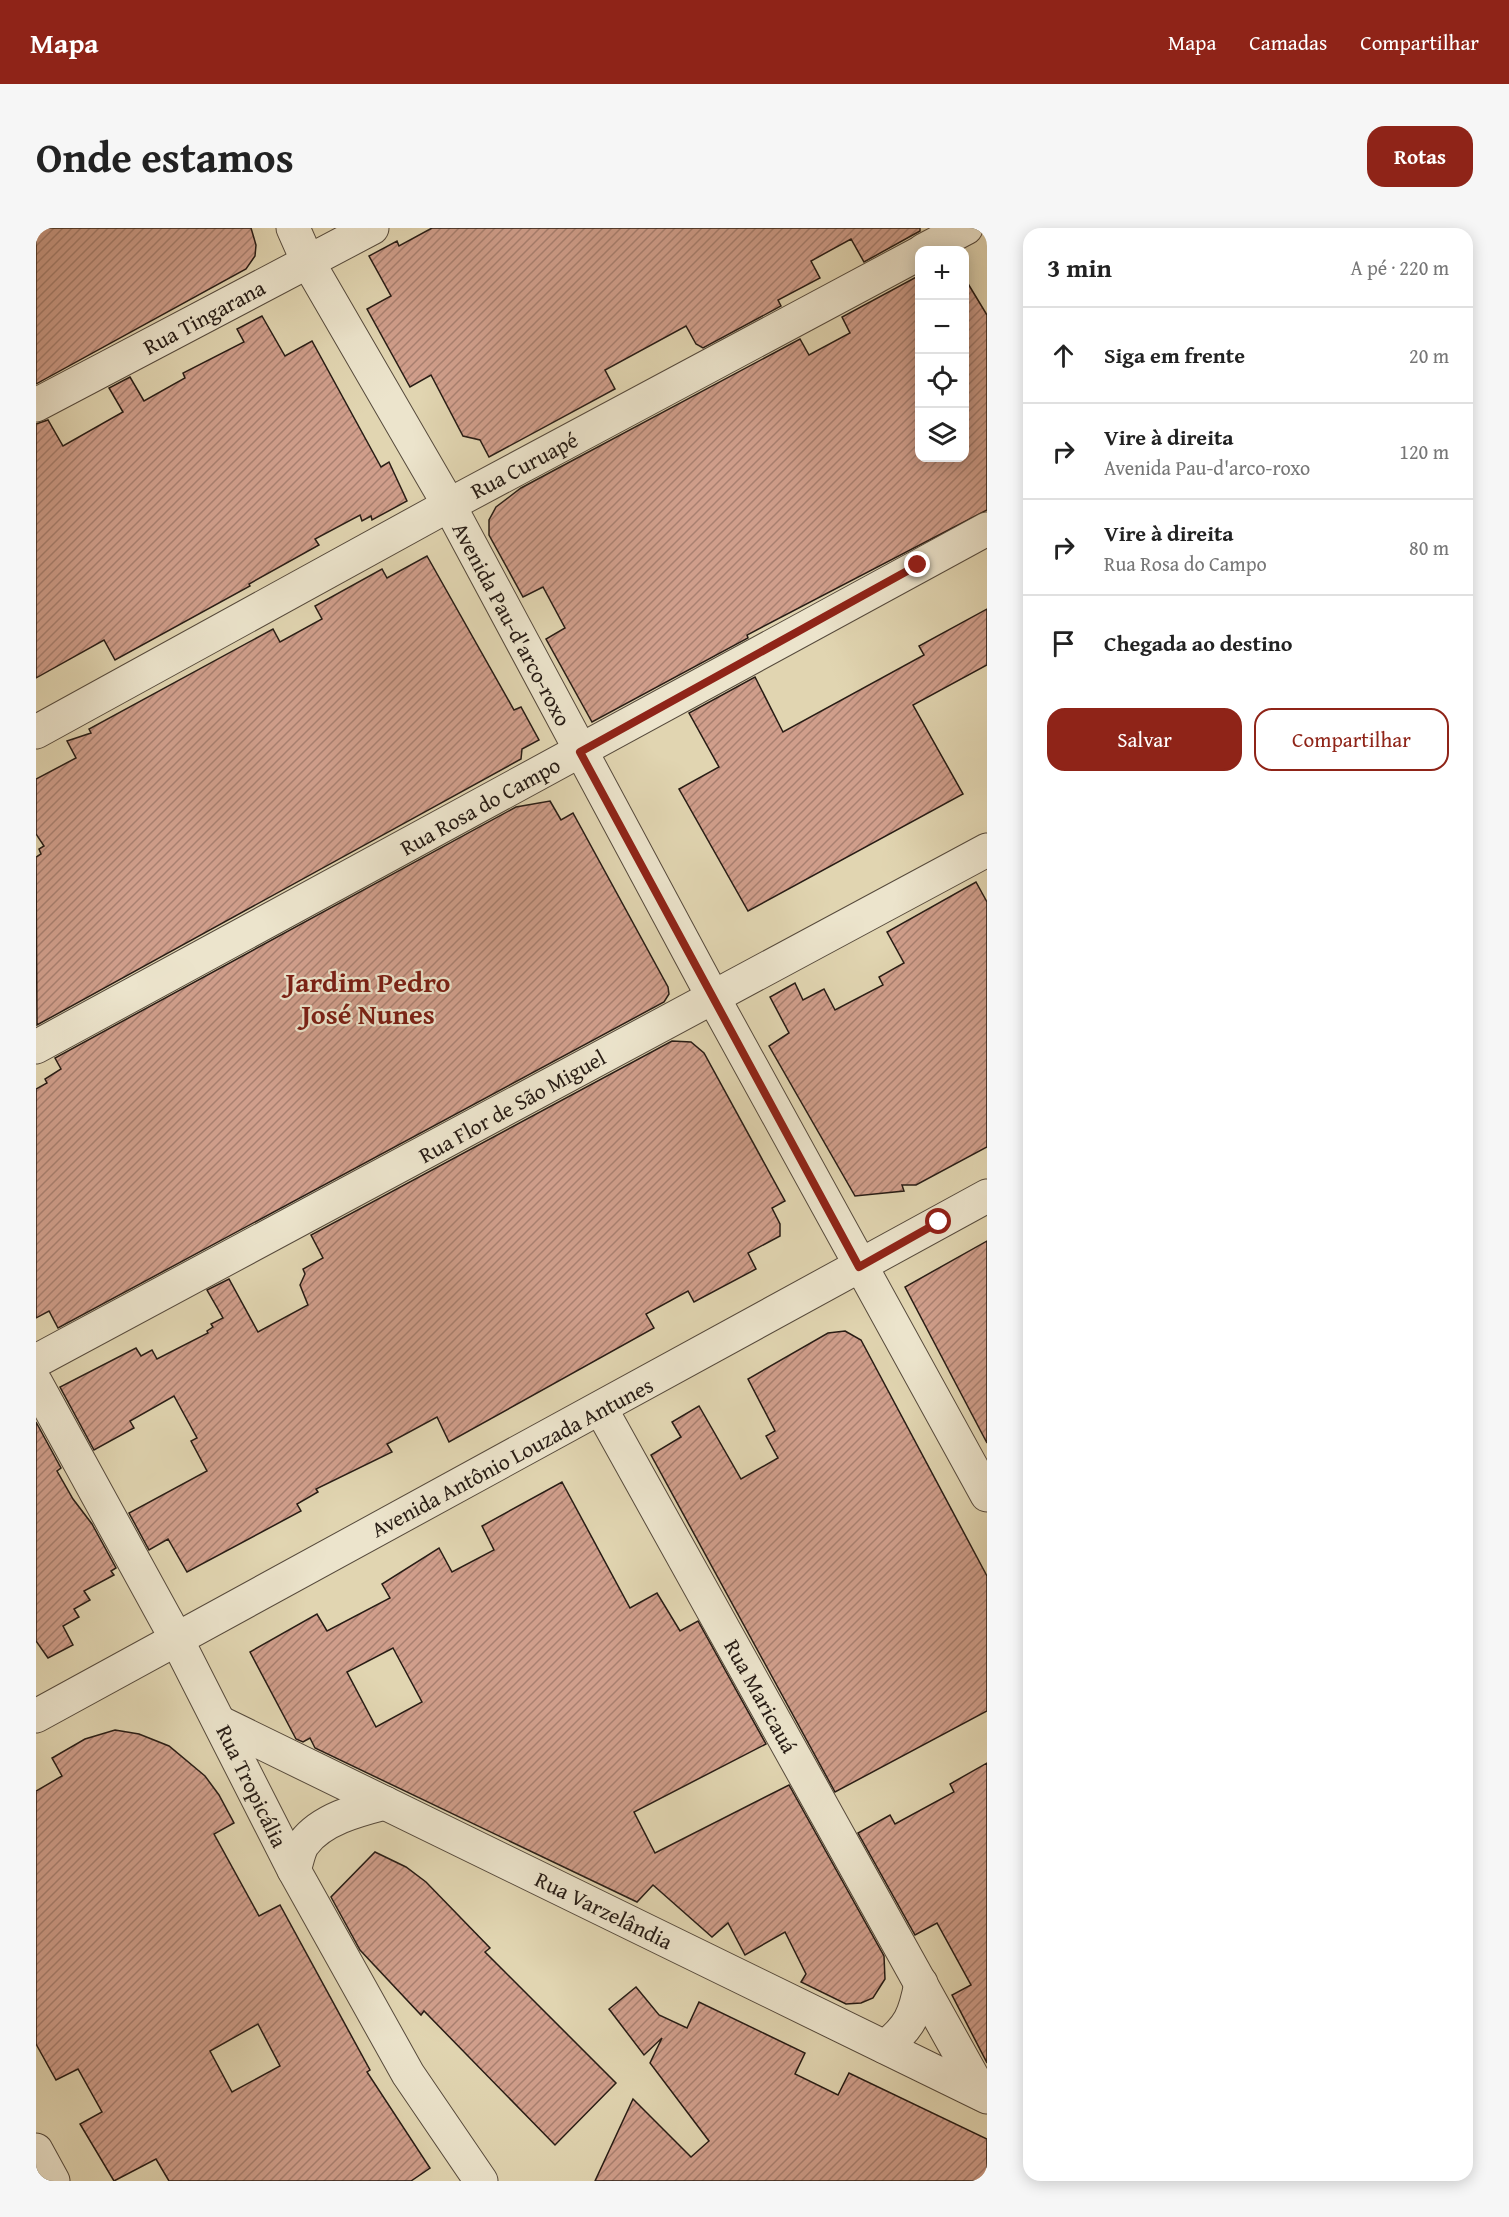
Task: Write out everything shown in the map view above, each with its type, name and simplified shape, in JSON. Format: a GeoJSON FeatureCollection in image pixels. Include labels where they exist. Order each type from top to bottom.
{"type":"FeatureCollection","features":[{"type":"Feature","properties":{"kind":"street","name":"Avenida Pau-d'arco-roxo"},"geometry":{"type":"LineString","coordinates":[[292,228],[308,262],[449,505],[859,1267],[987,1495]]}},
{"type":"Feature","properties":{"kind":"street","name":"Rua Tingarana"},"geometry":{"type":"LineString","coordinates":[[36,405],[372,228]]}},
{"type":"Feature","properties":{"kind":"street"},"geometry":{"type":"LineString","coordinates":[[932,246],[966,228]]}},
{"type":"Feature","properties":{"kind":"street","name":"Rua Curuapé"},"geometry":{"type":"LineString","coordinates":[[36,732],[449,505],[915,256]]}},
{"type":"Feature","properties":{"kind":"street","name":"Rua Rosa do Campo"},"geometry":{"type":"LineString","coordinates":[[36,1047],[987,529]]}},
{"type":"Feature","properties":{"kind":"street","name":"Rua Flor de São Miguel"},"geometry":{"type":"LineString","coordinates":[[36,1361],[987,850]]}},
{"type":"Feature","properties":{"kind":"street","name":"Avenida Antônio Louzada Antunes"},"geometry":{"type":"LineString","coordinates":[[36,1716],[987,1196]]}},
{"type":"Feature","properties":{"kind":"street","name":"Rua Tropicália"},"geometry":{"type":"LineString","coordinates":[[36,1383],[176,1638],[294,1869],[408,2073],[481,2181]]}},
{"type":"Feature","properties":{"kind":"street","name":"Rua Maricauá"},"geometry":{"type":"LineString","coordinates":[[601,1409],[984,2096]]}},
{"type":"Feature","properties":{"kind":"street","name":"Rua Varzelândia"},"geometry":{"type":"LineString","coordinates":[[221,1723],[984,2096]]}},
{"type":"Feature","properties":{"kind":"street"},"geometry":{"type":"LineString","coordinates":[[294,1869],[304,1843],[327,1824],[357,1810],[385,1803]]}},
{"type":"Feature","properties":{"kind":"street"},"geometry":{"type":"LineString","coordinates":[[885,2047],[906,2030],[917,2007],[921,1983]]}},
{"type":"Feature","properties":{"kind":"building"},"geometry":{"type":"Polygon","coordinates":[[[36,228],[251,228],[256,245],[255,256],[246,269],[36,384],[36,228]]]}},
{"type":"Feature","properties":{"kind":"building"},"geometry":{"type":"Polygon","coordinates":[[[432,228],[920,228],[920,231],[864,262],[851,239],[811,261],[820,278],[778,300],[781,306],[703,348],[696,344],[686,326],[605,370],[615,389],[489,457],[480,440],[463,436],[431,375],[410,387],[367,309],[391,296],[369,256],[397,241],[399,246],[432,228]]]}},
{"type":"Feature","properties":{"kind":"building"},"geometry":{"type":"Polygon","coordinates":[[[915,278],[915,462],[969,462],[969,285],[987,315],[987,510],[747,635],[748,638],[592,722],[546,639],[565,628],[543,587],[523,597],[489,535],[489,520],[496,507],[521,488],[800,339],[809,355],[850,333],[842,317],[915,278]]]}},
{"type":"Feature","properties":{"kind":"building"},"geometry":{"type":"Polygon","coordinates":[[[262,316],[285,356],[312,341],[381,467],[389,462],[407,501],[372,520],[371,516],[362,521],[360,515],[315,539],[319,545],[249,584],[250,586],[115,660],[104,640],[36,678],[36,424],[48,420],[63,446],[123,412],[109,388],[130,377],[144,401],[185,378],[183,373],[244,342],[237,329],[262,316]]]}},
{"type":"Feature","properties":{"kind":"building"},"geometry":{"type":"Polygon","coordinates":[[[427,556],[514,710],[521,707],[539,740],[522,749],[521,759],[37,1025],[36,857],[41,854],[39,849],[44,846],[36,834],[36,779],[76,758],[67,741],[91,733],[89,729],[273,629],[280,642],[322,619],[315,606],[382,569],[387,578],[427,556]]]}},
{"type":"Feature","properties":{"kind":"building"},"geometry":{"type":"Polygon","coordinates":[[[987,609],[987,665],[913,705],[963,794],[748,911],[679,789],[719,767],[689,713],[755,677],[783,732],[924,655],[919,646],[987,609]]]}},
{"type":"Feature","properties":{"kind":"building"},"geometry":{"type":"Polygon","coordinates":[[[550,801],[561,820],[573,813],[668,987],[669,994],[664,1002],[58,1328],[49,1311],[36,1318],[36,1089],[47,1083],[45,1079],[61,1069],[55,1058],[516,807],[550,801]]]}},
{"type":"Feature","properties":{"kind":"building"},"geometry":{"type":"Polygon","coordinates":[[[976,882],[987,902],[987,1147],[916,1185],[902,1185],[904,1191],[855,1196],[769,1046],[789,1033],[770,997],[795,983],[803,1000],[824,989],[835,1010],[883,985],[879,977],[904,963],[887,932],[976,882]]]}},
{"type":"Feature","properties":{"kind":"building"},"geometry":{"type":"Polygon","coordinates":[[[672,1041],[691,1042],[704,1053],[785,1201],[772,1208],[780,1224],[780,1236],[748,1253],[756,1269],[694,1302],[688,1291],[646,1314],[654,1328],[449,1442],[437,1417],[387,1444],[392,1452],[316,1489],[318,1492],[297,1504],[301,1511],[187,1572],[168,1539],[149,1550],[129,1513],[207,1471],[191,1441],[197,1438],[174,1396],[130,1421],[134,1428],[94,1450],[60,1387],[136,1348],[141,1356],[152,1350],[157,1359],[208,1333],[207,1331],[213,1327],[211,1324],[223,1318],[207,1290],[229,1279],[258,1332],[308,1305],[300,1285],[305,1274],[303,1269],[323,1258],[311,1235],[672,1041]]]}},
{"type":"Feature","properties":{"kind":"building"},"geometry":{"type":"Polygon","coordinates":[[[987,1241],[987,1443],[905,1287],[987,1241]]]}},
{"type":"Feature","properties":{"kind":"building"},"geometry":{"type":"Polygon","coordinates":[[[845,1331],[861,1340],[987,1576],[987,1711],[835,1792],[651,1455],[681,1437],[672,1422],[699,1406],[741,1479],[778,1458],[766,1436],[775,1431],[748,1379],[828,1333],[845,1331]]]}},
{"type":"Feature","properties":{"kind":"building"},"geometry":{"type":"Polygon","coordinates":[[[36,1422],[61,1468],[57,1471],[73,1499],[92,1524],[116,1568],[111,1571],[114,1575],[84,1591],[90,1600],[74,1609],[79,1617],[63,1626],[73,1645],[48,1658],[36,1641],[36,1422]]]}},
{"type":"Feature","properties":{"kind":"building"},"geometry":{"type":"Polygon","coordinates":[[[562,1482],[630,1608],[657,1593],[680,1631],[698,1621],[766,1744],[634,1812],[655,1853],[789,1785],[884,1956],[885,1979],[873,1998],[861,2003],[846,2004],[801,1982],[806,1974],[785,1932],[745,1955],[728,1923],[712,1937],[653,1885],[637,1902],[315,1748],[310,1738],[303,1742],[296,1739],[250,1652],[317,1614],[327,1631],[390,1598],[382,1584],[439,1548],[452,1572],[494,1550],[482,1526],[562,1482]],[[393,1648],[347,1672],[376,1727],[422,1702],[393,1648]]]}},
{"type":"Feature","properties":{"kind":"building"},"geometry":{"type":"Polygon","coordinates":[[[115,1730],[139,1734],[169,1746],[205,1776],[219,1795],[234,1823],[214,1834],[259,1916],[280,1905],[370,2070],[367,2072],[430,2168],[411,2181],[169,2181],[156,2159],[114,2181],[80,2124],[102,2112],[78,2069],[56,2080],[36,2044],[36,1791],[62,1776],[52,1758],[85,1739],[115,1730]],[[258,2024],[210,2051],[232,2092],[280,2066],[258,2024]]]}},
{"type":"Feature","properties":{"kind":"building"},"geometry":{"type":"Polygon","coordinates":[[[987,1763],[987,2063],[952,1995],[971,1985],[937,1923],[915,1935],[858,1833],[890,1815],[895,1824],[954,1792],[950,1784],[987,1763]]]}},
{"type":"Feature","properties":{"kind":"building"},"geometry":{"type":"Polygon","coordinates":[[[375,1852],[406,1867],[426,1882],[490,1948],[485,1952],[616,2083],[555,2145],[424,2011],[421,2015],[360,1950],[331,1897],[375,1852]]]}},
{"type":"Feature","properties":{"kind":"building"},"geometry":{"type":"Polygon","coordinates":[[[636,1987],[659,2015],[687,2028],[699,2002],[805,2053],[795,2074],[838,2095],[849,2073],[987,2139],[987,2181],[595,2181],[633,2099],[691,2157],[709,2141],[650,2063],[662,2038],[644,2055],[609,2009],[636,1987]]]}},
{"type":"Feature","properties":{"kind":"district","name":"Jardim Pedro José Nunes"},"geometry":{"type":"Point","coordinates":[368,997]}},
{"type":"Feature","properties":{"kind":"route"},"geometry":{"type":"LineString","coordinates":[[918,565],[580,752],[859,1267],[939,1222]]}}]}
